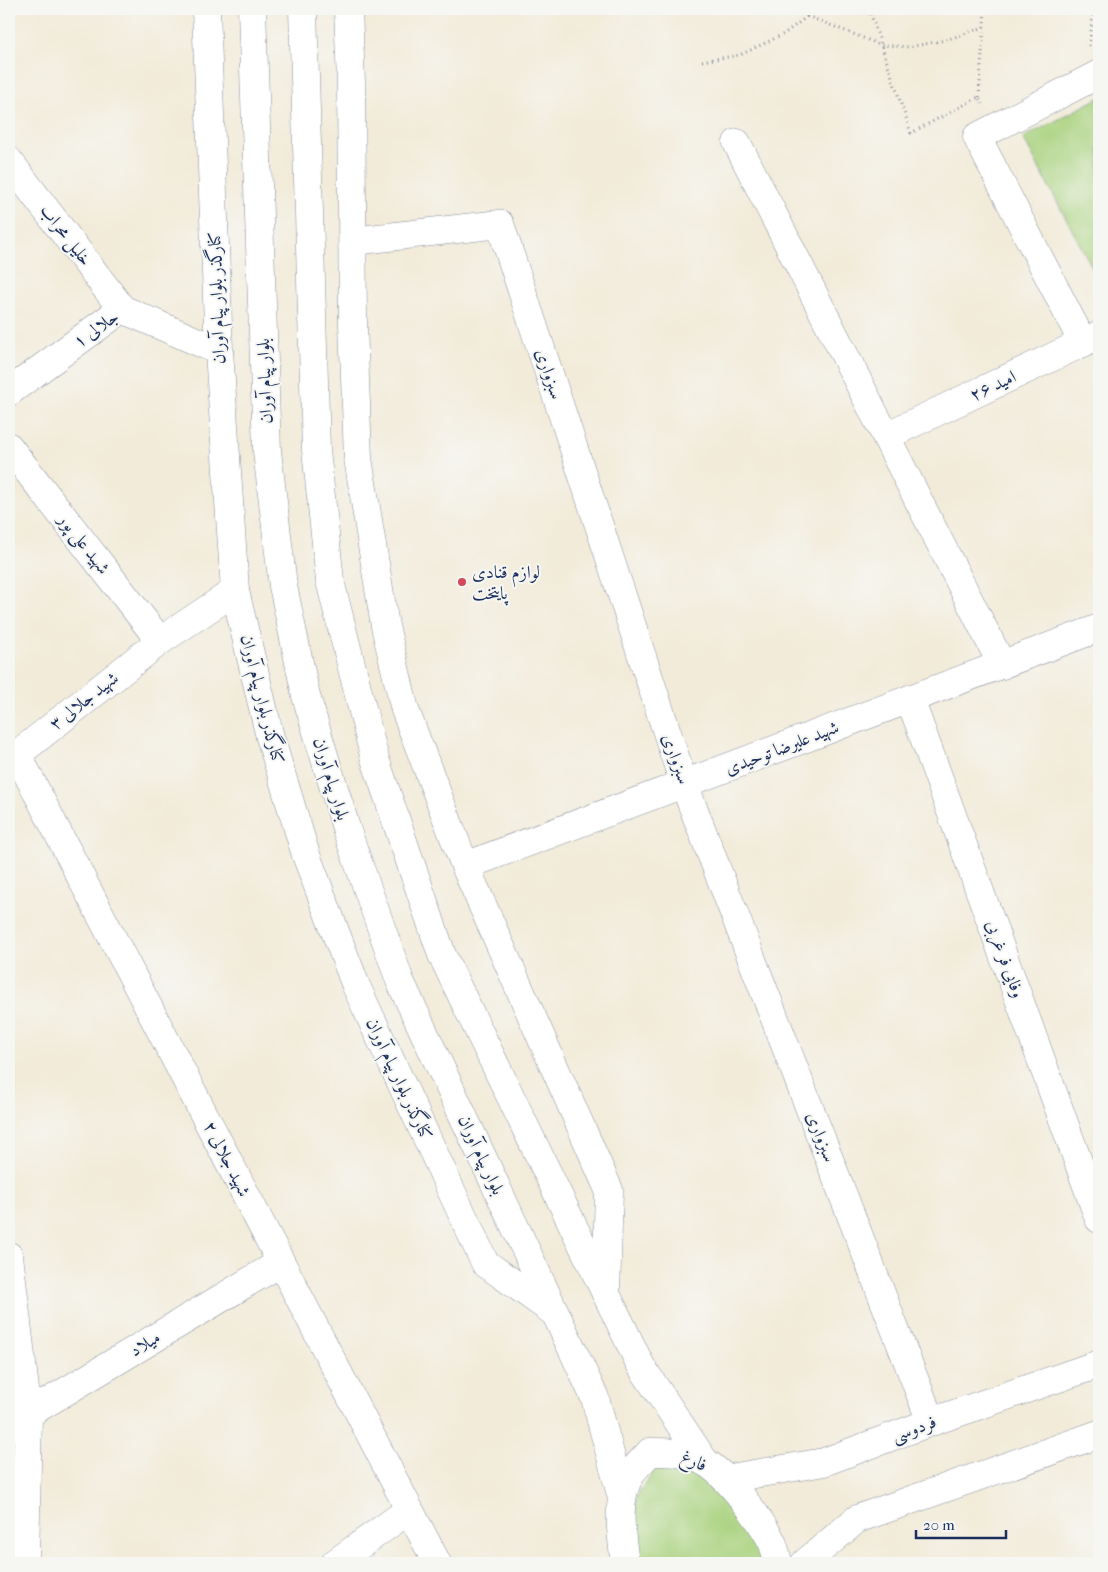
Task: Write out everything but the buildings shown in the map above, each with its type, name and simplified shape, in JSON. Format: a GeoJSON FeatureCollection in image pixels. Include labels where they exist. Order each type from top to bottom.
{"type":"FeatureCollection","features":[{"type":"Feature","properties":{"kind":"street","name":"کنارگذر بلوار پیام آوران"},"geometry":{"type":"LineString","coordinates":[[206,9],[219,351],[235,591],[270,737],[306,856],[356,986],[484,1263],[555,1313]]}},
{"type":"Feature","properties":{"kind":"street","name":"بلوار پیام آوران"},"geometry":{"type":"LineString","coordinates":[[252,9],[267,451],[283,586],[306,696],[347,832],[400,980],[595,1398],[622,1498]]}},
{"type":"Feature","properties":{"kind":"street"},"geometry":{"type":"LineString","coordinates":[[303,9],[316,450],[332,590],[375,759],[442,954],[641,1366],[715,1471]]}},
{"type":"Feature","properties":{"kind":"street"},"geometry":{"type":"LineString","coordinates":[[348,9],[351,83],[353,324],[358,458],[385,626],[405,710],[465,866],[609,1190],[606,1294]]}},
{"type":"Feature","properties":{"kind":"street"},"geometry":{"type":"LineString","coordinates":[[1091,339],[977,137],[1099,74]]}},
{"type":"Feature","properties":{"kind":"street"},"geometry":{"type":"LineString","coordinates":[[737,143],[1002,665]]}},
{"type":"Feature","properties":{"kind":"street","name":"خلیل محراب"},"geometry":{"type":"LineString","coordinates":[[9,161],[122,309]]}},
{"type":"Feature","properties":{"kind":"street","name":"سبزواری"},"geometry":{"type":"LineString","coordinates":[[352,241],[500,224],[684,784],[932,1422]]}},
{"type":"Feature","properties":{"kind":"street","name":"جلالی ۱"},"geometry":{"type":"LineString","coordinates":[[9,392],[122,309],[219,351]]}},
{"type":"Feature","properties":{"kind":"street","name":"امید ۲۶"},"geometry":{"type":"LineString","coordinates":[[886,436],[1091,339]]}},
{"type":"Feature","properties":{"kind":"street","name":"شهید علی پور"},"geometry":{"type":"LineString","coordinates":[[9,447],[160,641]]}},
{"type":"Feature","properties":{"kind":"street","name":"شهید جلالی ۳"},"geometry":{"type":"LineString","coordinates":[[13,758],[160,641],[235,591]]}},
{"type":"Feature","properties":{"kind":"street","name":"شهید علیرضا توحیدی"},"geometry":{"type":"LineString","coordinates":[[465,866],[1099,628]]}},
{"type":"Feature","properties":{"kind":"street","name":"وفایی فر غربی"},"geometry":{"type":"LineString","coordinates":[[910,699],[1099,1219]]}},
{"type":"Feature","properties":{"kind":"street","name":"شهید جلالی ۲"},"geometry":{"type":"LineString","coordinates":[[13,758],[437,1563]]}},
{"type":"Feature","properties":{"kind":"street"},"geometry":{"type":"LineString","coordinates":[[9,1256],[25,1563]]}},
{"type":"Feature","properties":{"kind":"street","name":"میلاد"},"geometry":{"type":"LineString","coordinates":[[18,1410],[280,1263]]}},
{"type":"Feature","properties":{"kind":"street","name":"فردوسی"},"geometry":{"type":"LineString","coordinates":[[715,1471],[824,1462],[1099,1364]]}},
{"type":"Feature","properties":{"kind":"street"},"geometry":{"type":"LineString","coordinates":[[805,1563],[857,1519],[1099,1434]]}},
{"type":"Feature","properties":{"kind":"street","name":"فارغ"},"geometry":{"type":"LineString","coordinates":[[618,1558],[622,1498],[632,1472],[650,1452],[679,1452],[715,1471],[752,1509],[773,1545],[778,1563]]}},
{"type":"Feature","properties":{"kind":"street"},"geometry":{"type":"LineString","coordinates":[[335,1563],[408,1510]]}},
{"type":"Feature","properties":{"kind":"path"},"geometry":{"type":"LineString","coordinates":[[702,60],[740,55],[784,34],[817,9]]}},
{"type":"Feature","properties":{"kind":"path"},"geometry":{"type":"LineString","coordinates":[[869,9],[911,133],[979,97]]}},
{"type":"Feature","properties":{"kind":"path"},"geometry":{"type":"LineString","coordinates":[[986,9],[979,97],[993,129]]}},
{"type":"Feature","properties":{"kind":"path"},"geometry":{"type":"LineString","coordinates":[[807,16],[881,45],[909,47],[946,40],[984,26]]}},
{"type":"Feature","properties":{"kind":"green space"},"geometry":{"type":"Polygon","coordinates":[[[1099,98],[1099,280],[1023,138],[1099,98]]]}},
{"type":"Feature","properties":{"kind":"green space"},"geometry":{"type":"Polygon","coordinates":[[[658,1466],[695,1469],[723,1497],[740,1520],[756,1543],[762,1563],[636,1563],[634,1528],[637,1495],[658,1466]]]}},
{"type":"Feature","properties":{"kind":"place","name":"لوازم قنادی پایتخت"},"geometry":{"type":"Point","coordinates":[462,582]}}]}
